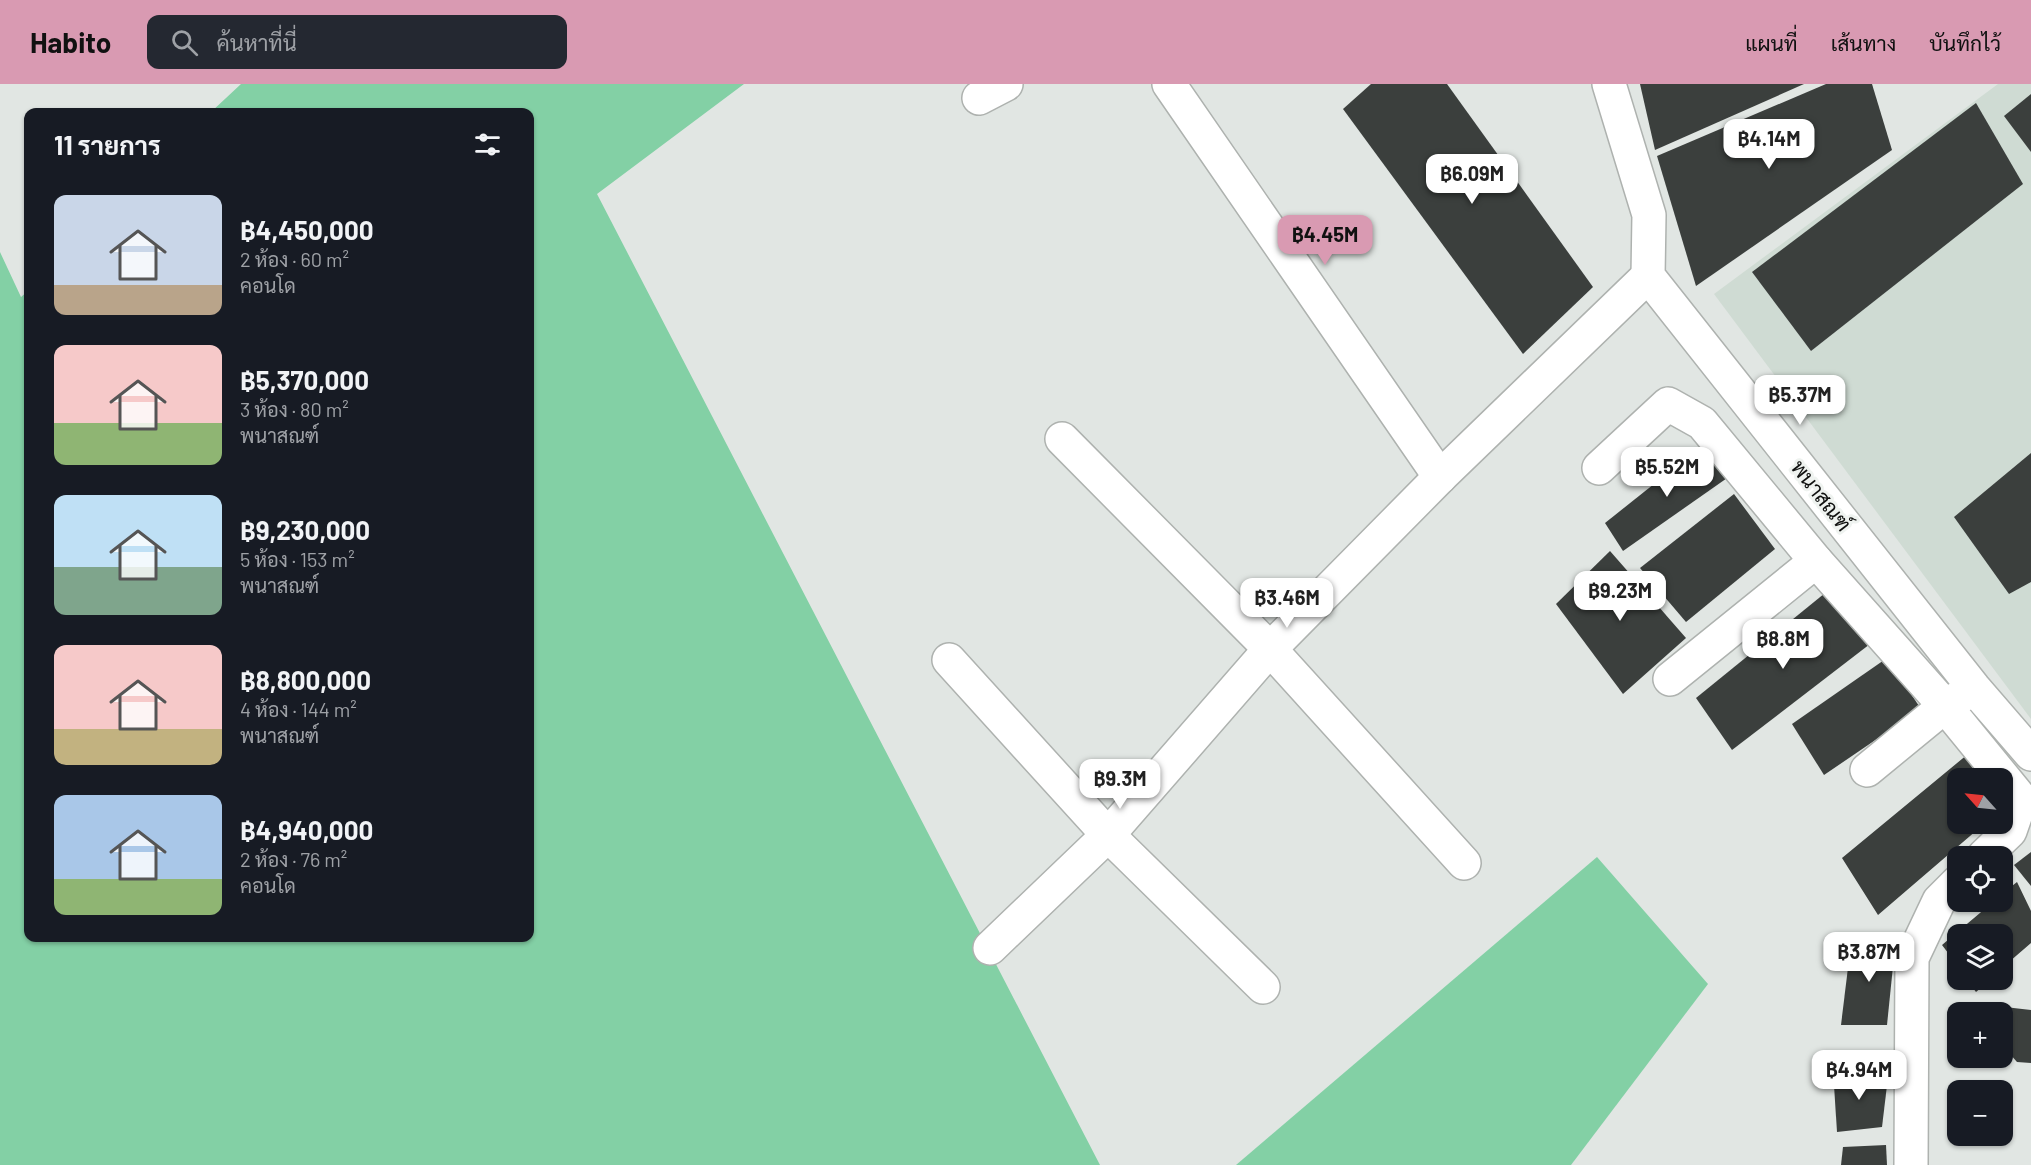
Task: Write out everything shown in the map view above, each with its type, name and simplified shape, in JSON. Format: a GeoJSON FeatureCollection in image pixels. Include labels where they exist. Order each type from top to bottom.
{"type":"FeatureCollection","features":[{"type":"Feature","properties":{"kind":"street"},"geometry":{"type":"LineString","coordinates":[[1169,84],[1440,477]]}},
{"type":"Feature","properties":{"kind":"street"},"geometry":{"type":"LineString","coordinates":[[990,948],[1108,835],[1270,649],[1440,477],[1648,276],[1649,215],[1609,84]]}},
{"type":"Feature","properties":{"kind":"street","name":"พนาสณฑ์"},"geometry":{"type":"LineString","coordinates":[[1648,276],[1974,688],[2031,754]]}},
{"type":"Feature","properties":{"kind":"street"},"geometry":{"type":"LineString","coordinates":[[1599,468],[1668,404],[1702,423],[1816,561],[1945,706],[2021,799],[2010,831],[1994,846]]}},
{"type":"Feature","properties":{"kind":"street"},"geometry":{"type":"LineString","coordinates":[[1062,439],[1270,649],[1464,864]]}},
{"type":"Feature","properties":{"kind":"street"},"geometry":{"type":"LineString","coordinates":[[1671,679],[1816,561]]}},
{"type":"Feature","properties":{"kind":"street"},"geometry":{"type":"LineString","coordinates":[[949,660],[1108,835],[1263,987]]}},
{"type":"Feature","properties":{"kind":"street"},"geometry":{"type":"LineString","coordinates":[[1867,770],[1945,706],[1974,688]]}},
{"type":"Feature","properties":{"kind":"street"},"geometry":{"type":"LineString","coordinates":[[1911,1165],[1912,958],[1939,901],[1947,893]]}},
{"type":"Feature","properties":{"kind":"shaded area"},"geometry":{"type":"Polygon","coordinates":[[[1998,84],[2031,84],[2031,719],[1714,294],[1998,84]]]}},
{"type":"Feature","properties":{"kind":"green space"},"geometry":{"type":"Polygon","coordinates":[[[241,84],[744,84],[597,194],[1100,1165],[0,1165],[0,252],[21,297],[24,294],[24,942],[534,942],[534,108],[215,108],[241,84]]]}},
{"type":"Feature","properties":{"kind":"green space"},"geometry":{"type":"Polygon","coordinates":[[[1597,857],[1708,984],[1571,1165],[1236,1165],[1597,857]]]}},
{"type":"Feature","properties":{"kind":"building"},"geometry":{"type":"Polygon","coordinates":[[[1371,84],[1447,84],[1593,287],[1523,354],[1343,109],[1371,84]]]}},
{"type":"Feature","properties":{"kind":"building"},"geometry":{"type":"Polygon","coordinates":[[[1640,84],[1804,84],[1655,150],[1640,84]]]}},
{"type":"Feature","properties":{"kind":"building"},"geometry":{"type":"Polygon","coordinates":[[[1826,84],[1872,84],[1892,150],[1696,286],[1657,156],[1826,84]]]}},
{"type":"Feature","properties":{"kind":"building"},"geometry":{"type":"Polygon","coordinates":[[[2031,94],[2031,152],[2004,116],[2031,94]]]}},
{"type":"Feature","properties":{"kind":"building"},"geometry":{"type":"Polygon","coordinates":[[[1976,103],[2023,184],[1811,351],[1752,272],[1976,103]]]}},
{"type":"Feature","properties":{"kind":"building"},"geometry":{"type":"Polygon","coordinates":[[[1703,445],[1730,476],[1623,551],[1605,523],[1703,445]]]}},
{"type":"Feature","properties":{"kind":"building"},"geometry":{"type":"Polygon","coordinates":[[[2031,453],[2031,582],[2009,594],[1954,517],[2031,453]]]}},
{"type":"Feature","properties":{"kind":"building"},"geometry":{"type":"Polygon","coordinates":[[[1734,494],[1775,549],[1686,622],[1640,568],[1734,494]]]}},
{"type":"Feature","properties":{"kind":"building"},"geometry":{"type":"Polygon","coordinates":[[[1610,551],[1686,638],[1623,694],[1556,604],[1610,551]]]}},
{"type":"Feature","properties":{"kind":"building"},"geometry":{"type":"Polygon","coordinates":[[[1830,589],[1870,644],[1732,750],[1696,698],[1830,589]]]}},
{"type":"Feature","properties":{"kind":"building"},"geometry":{"type":"Polygon","coordinates":[[[1887,658],[1921,709],[1824,775],[1792,724],[1887,658]]]}},
{"type":"Feature","properties":{"kind":"building"},"geometry":{"type":"Polygon","coordinates":[[[1968,754],[1978,768],[1951,768],[1968,754]]]}},
{"type":"Feature","properties":{"kind":"building"},"geometry":{"type":"Polygon","coordinates":[[[1947,771],[1947,834],[1972,834],[1958,846],[1947,846],[1947,856],[1878,915],[1842,858],[1947,771]]]}},
{"type":"Feature","properties":{"kind":"building"},"geometry":{"type":"Polygon","coordinates":[[[2031,852],[2031,886],[2014,865],[2031,852]]]}},
{"type":"Feature","properties":{"kind":"building"},"geometry":{"type":"Polygon","coordinates":[[[2017,882],[2031,911],[2031,943],[2013,959],[2013,924],[1967,924],[1981,912],[2013,912],[2013,885],[2017,882]]]}},
{"type":"Feature","properties":{"kind":"building"},"geometry":{"type":"Polygon","coordinates":[[[1896,937],[1887,1025],[1841,1025],[1851,943],[1896,937]]]}},
{"type":"Feature","properties":{"kind":"building"},"geometry":{"type":"Polygon","coordinates":[[[1947,941],[1947,952],[1942,945],[1947,941]]]}},
{"type":"Feature","properties":{"kind":"building"},"geometry":{"type":"Polygon","coordinates":[[[2013,1008],[2031,1010],[2031,1063],[2017,1062],[2013,1057],[2013,1008]]]}},
{"type":"Feature","properties":{"kind":"building"},"geometry":{"type":"Polygon","coordinates":[[[1833,1070],[1888,1077],[1882,1127],[1837,1132],[1833,1070]]]}},
{"type":"Feature","properties":{"kind":"building"},"geometry":{"type":"Polygon","coordinates":[[[1886,1145],[1887,1165],[1841,1165],[1843,1147],[1886,1145]]]}}]}
